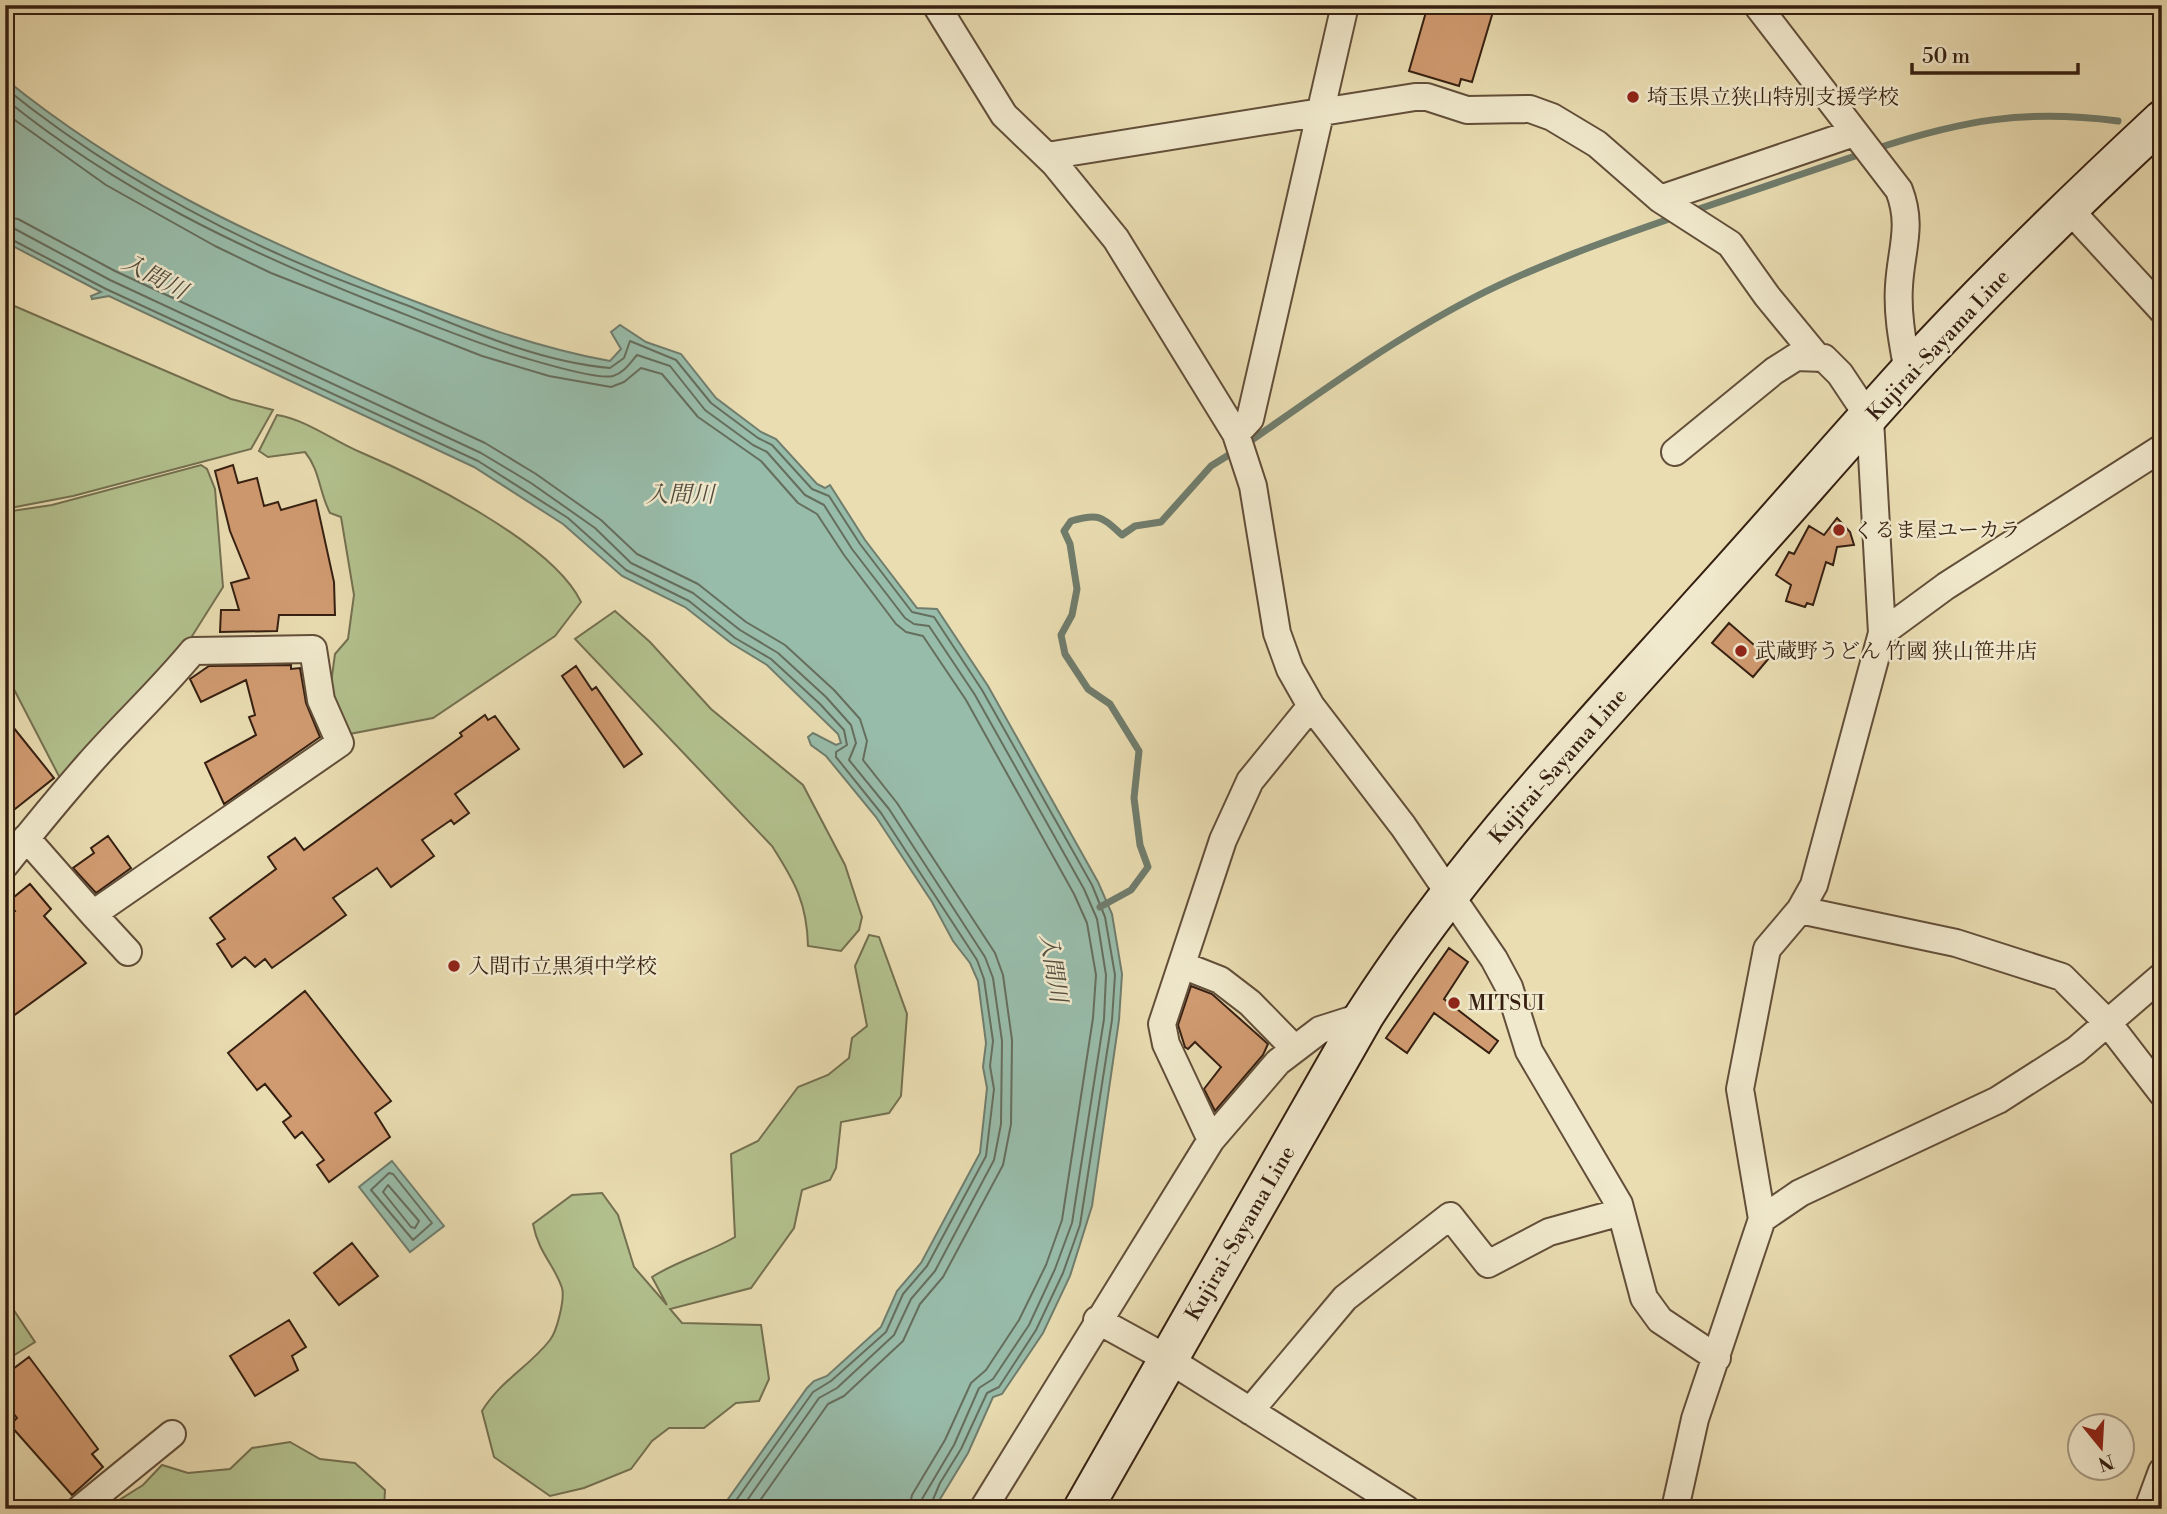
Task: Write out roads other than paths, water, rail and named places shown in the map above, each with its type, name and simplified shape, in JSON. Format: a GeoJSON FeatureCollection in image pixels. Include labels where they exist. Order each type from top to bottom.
{"type":"FeatureCollection","features":[{"type":"Feature","properties":{"kind":"main road","name":"Kujirai-Sayama Line"},"geometry":{"type":"LineString","coordinates":[[1083,1509],[1364,1016],[1407,949],[1449,894],[1521,805],[1870,419],[1908,372],[2068,208],[2162,120]]}},
{"type":"Feature","properties":{"kind":"street"},"geometry":{"type":"LineString","coordinates":[[936,5],[1004,114],[1047,156],[1115,239],[1236,434],[1253,485],[1277,633],[1290,669],[1311,706],[1403,826],[1494,959],[1509,987],[1529,1051],[1603,1173],[1621,1212],[1644,1298],[1660,1320],[1717,1358]]}},
{"type":"Feature","properties":{"kind":"street"},"geometry":{"type":"LineString","coordinates":[[1236,434],[1250,419],[1345,5]]}},
{"type":"Feature","properties":{"kind":"street"},"geometry":{"type":"LineString","coordinates":[[1756,5],[1899,190],[1908,222],[1899,286],[1899,318],[1908,372]]}},
{"type":"Feature","properties":{"kind":"street"},"geometry":{"type":"LineString","coordinates":[[1047,156],[1415,97],[1427,97],[1467,110],[1530,108],[1552,117],[1597,144],[1660,198],[1730,244],[1767,296],[1818,358]]}},
{"type":"Feature","properties":{"kind":"street"},"geometry":{"type":"LineString","coordinates":[[1660,198],[1864,146]]}},
{"type":"Feature","properties":{"kind":"street"},"geometry":{"type":"LineString","coordinates":[[2068,208],[2162,310]]}},
{"type":"Feature","properties":{"kind":"street"},"geometry":{"type":"LineString","coordinates":[[1675,452],[1774,371],[1796,357],[1824,358],[1840,374],[1870,419],[1882,633],[1814,885],[1800,910],[1767,949],[1740,1089],[1762,1219],[1695,1419],[1675,1509]]}},
{"type":"Feature","properties":{"kind":"street"},"geometry":{"type":"LineString","coordinates":[[1882,633],[1946,586],[2162,448]]}},
{"type":"Feature","properties":{"kind":"street"},"geometry":{"type":"LineString","coordinates":[[5,865],[89,764],[167,684],[194,651],[313,649],[321,700],[340,743],[93,914]]}},
{"type":"Feature","properties":{"kind":"street"},"geometry":{"type":"LineString","coordinates":[[1211,1140],[1166,1044],[1162,1024],[1223,840],[1250,781],[1311,706]]}},
{"type":"Feature","properties":{"kind":"street"},"geometry":{"type":"LineString","coordinates":[[26,838],[128,952]]}},
{"type":"Feature","properties":{"kind":"street"},"geometry":{"type":"LineString","coordinates":[[1800,910],[1956,943],[2062,977],[2108,1023],[2162,1093]]}},
{"type":"Feature","properties":{"kind":"street"},"geometry":{"type":"LineString","coordinates":[[1182,965],[1220,980],[1250,1003],[1296,1049]]}},
{"type":"Feature","properties":{"kind":"street"},"geometry":{"type":"LineString","coordinates":[[1762,1219],[1800,1193],[1998,1100],[2076,1050],[2162,976]]}},
{"type":"Feature","properties":{"kind":"street"},"geometry":{"type":"LineString","coordinates":[[983,1509],[1097,1320],[1211,1140],[1278,1062],[1320,1030],[1364,1016]]}},
{"type":"Feature","properties":{"kind":"street"},"geometry":{"type":"LineString","coordinates":[[1250,1411],[1345,1298],[1450,1216],[1488,1264],[1549,1232],[1621,1212]]}},
{"type":"Feature","properties":{"kind":"street"},"geometry":{"type":"LineString","coordinates":[[1097,1320],[1167,1359],[1406,1509]]}},
{"type":"Feature","properties":{"kind":"street"},"geometry":{"type":"LineString","coordinates":[[80,1509],[172,1434]]}},
{"type":"Feature","properties":{"kind":"street"},"geometry":{"type":"LineString","coordinates":[[2148,1509],[2162,1471]]}},
{"type":"Feature","properties":{"kind":"water","name":"入間川"},"geometry":{"type":"Polygon","coordinates":[[[5,79],[50,114],[141,174],[236,224],[336,270],[497,331],[581,355],[610,361],[621,349],[611,332],[620,325],[646,342],[681,354],[716,398],[761,432],[776,439],[817,484],[825,488],[830,485],[865,540],[917,608],[937,609],[988,686],[1098,882],[1112,914],[1122,974],[1119,1020],[1092,1206],[1070,1276],[1043,1333],[1002,1394],[993,1397],[968,1453],[934,1509],[721,1509],[807,1388],[814,1381],[827,1376],[881,1327],[897,1291],[921,1263],[980,1153],[987,1088],[983,1067],[986,1043],[978,981],[970,963],[953,941],[932,902],[876,817],[826,756],[811,745],[808,737],[813,733],[836,745],[841,743],[838,734],[767,665],[731,643],[685,607],[622,576],[563,524],[474,467],[109,296],[92,299],[91,296],[101,292],[5,242],[5,79]]]}},
{"type":"Feature","properties":{"kind":"water"},"geometry":{"type":"Polygon","coordinates":[[[392,1161],[444,1226],[410,1252],[359,1187],[392,1161]]]}},
{"type":"Feature","properties":{"kind":"waterway"},"geometry":{"type":"LineString","coordinates":[[1875,149],[1937,131],[1995,120],[2053,116],[2118,121]]}},
{"type":"Feature","properties":{"kind":"waterway"},"geometry":{"type":"LineString","coordinates":[[1693,211],[1864,153]]}},
{"type":"Feature","properties":{"kind":"waterway"},"geometry":{"type":"LineString","coordinates":[[1245,445],[1385,349],[1473,298],[1546,264],[1675,217]]}},
{"type":"Feature","properties":{"kind":"waterway"},"geometry":{"type":"LineString","coordinates":[[1100,907],[1131,890],[1148,867],[1140,845],[1134,798],[1139,751],[1110,704],[1088,689],[1065,654],[1061,635],[1072,615],[1077,589],[1070,544],[1064,531],[1071,521],[1088,517],[1104,520],[1122,535],[1135,526],[1161,522],[1211,466],[1235,451]]}},
{"type":"Feature","properties":{"kind":"place","name":"埼玉県立狭山特別支援学校"},"geometry":{"type":"Point","coordinates":[1633,97]}},
{"type":"Feature","properties":{"kind":"place","name":"くるま屋ユーカラ"},"geometry":{"type":"Point","coordinates":[1839,530]}},
{"type":"Feature","properties":{"kind":"place","name":"武蔵野うどん 竹國 狭山笹井店"},"geometry":{"type":"Point","coordinates":[1741,651]}},
{"type":"Feature","properties":{"kind":"place","name":"入間市立黒須中学校"},"geometry":{"type":"Point","coordinates":[454,966]}},
{"type":"Feature","properties":{"kind":"place","name":"MITSUI"},"geometry":{"type":"Point","coordinates":[1454,1003]}}]}
